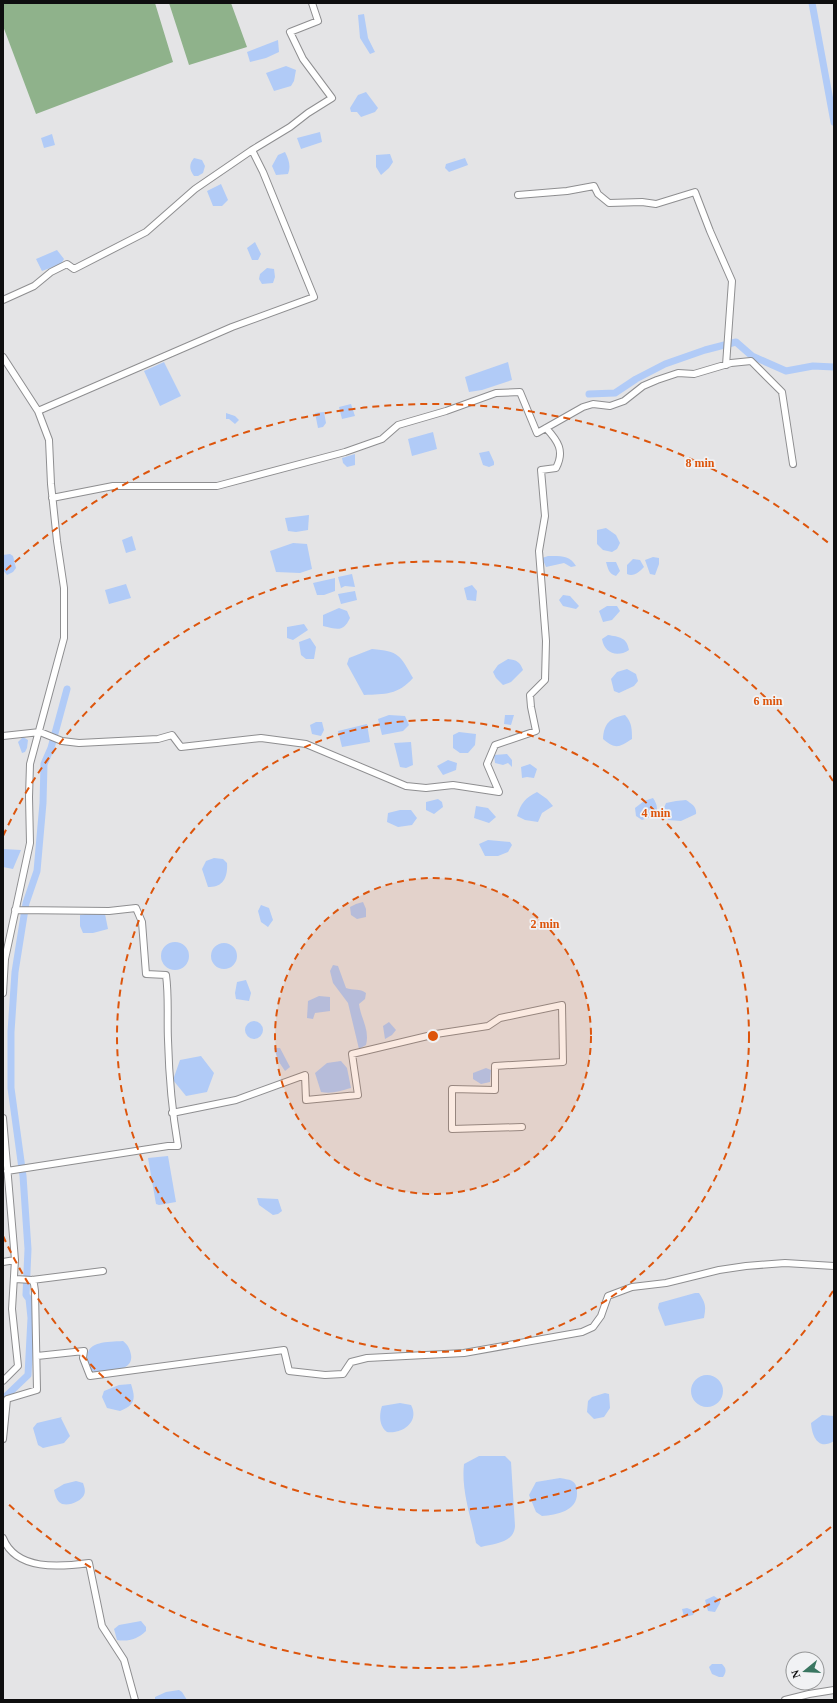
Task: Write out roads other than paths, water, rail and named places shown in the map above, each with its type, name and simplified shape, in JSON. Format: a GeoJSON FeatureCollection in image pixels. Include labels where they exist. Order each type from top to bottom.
{"type":"FeatureCollection","features":[{"type":"Feature","properties":{"kind":"street"},"geometry":{"type":"LineString","coordinates":[[3,300],[34,286],[52,272],[67,264],[74,269],[146,232],[195,189],[332,98],[303,59],[290,32],[318,21],[312,3]]}},
{"type":"Feature","properties":{"kind":"street"},"geometry":{"type":"LineString","coordinates":[[38,411],[232,327],[314,297],[263,172],[252,150]]}},
{"type":"Feature","properties":{"kind":"street"},"geometry":{"type":"LineString","coordinates":[[518,195],[567,191],[594,186],[598,194],[609,203],[642,202],[656,204],[695,192],[732,282],[726,365]]}},
{"type":"Feature","properties":{"kind":"street"},"geometry":{"type":"LineString","coordinates":[[3,357],[38,411],[49,440],[57,541],[64,588],[64,638],[40,732],[30,764],[30,843],[17,910],[5,959],[3,993]]}},
{"type":"Feature","properties":{"kind":"street"},"geometry":{"type":"LineString","coordinates":[[54,497],[113,486],[217,486],[345,452],[382,439],[398,425],[446,411],[496,393],[520,392],[537,433],[593,404],[610,406],[624,401],[644,386],[657,380],[678,374],[694,374],[726,365],[751,361],[782,392],[793,464]]}},
{"type":"Feature","properties":{"kind":"street"},"geometry":{"type":"LineString","coordinates":[[3,736],[40,732],[50,738],[62,741],[93,743],[158,739],[172,735],[181,747],[261,738],[306,744],[406,786],[426,788],[453,785],[499,792],[487,764],[495,746],[536,731],[530,695],[545,680],[546,641],[539,551],[545,516],[541,470],[556,468],[560,459],[558,441],[546,428]]}},
{"type":"Feature","properties":{"kind":"street"},"geometry":{"type":"LineString","coordinates":[[7,1171],[168,1146],[178,1146],[172,1113],[169,1081],[169,994],[166,975],[146,974],[142,922],[136,908],[109,911],[17,910]]}},
{"type":"Feature","properties":{"kind":"street"},"geometry":{"type":"LineString","coordinates":[[172,1113],[236,1100],[305,1075],[306,1100],[358,1095],[352,1054],[436,1034],[488,1026],[500,1018],[562,1005],[563,1062],[495,1066],[495,1090],[452,1089],[452,1129],[522,1127]]}},
{"type":"Feature","properties":{"kind":"street"},"geometry":{"type":"LineString","coordinates":[[3,1118],[16,1260],[16,1280],[12,1309],[18,1366],[3,1381]]}},
{"type":"Feature","properties":{"kind":"street"},"geometry":{"type":"LineString","coordinates":[[3,1262],[16,1260]]}},
{"type":"Feature","properties":{"kind":"street"},"geometry":{"type":"LineString","coordinates":[[37,1356],[84,1351],[83,1358],[90,1376],[284,1350],[290,1372],[325,1375],[343,1374],[351,1362],[368,1358],[464,1353],[582,1332],[594,1327],[601,1316],[608,1296],[632,1287],[666,1283],[718,1270],[764,1264],[834,1266]]}},
{"type":"Feature","properties":{"kind":"street"},"geometry":{"type":"LineString","coordinates":[[16,1280],[32,1280],[103,1271]]}},
{"type":"Feature","properties":{"kind":"street"},"geometry":{"type":"LineString","coordinates":[[3,1439],[7,1399],[37,1390],[36,1291],[32,1280]]}},
{"type":"Feature","properties":{"kind":"street"},"geometry":{"type":"LineString","coordinates":[[3,1538],[6,1546],[16,1556],[28,1562],[64,1567],[89,1563],[102,1626],[124,1660],[135,1700]]}},
{"type":"Feature","properties":{"kind":"street"},"geometry":{"type":"LineString","coordinates":[[785,1700],[808,1694],[834,1690]]}},
{"type":"Feature","properties":{"kind":"water"},"geometry":{"type":"Polygon","coordinates":[[[364,14],[368,38],[375,52],[370,54],[360,38],[358,15],[364,14]]]}},
{"type":"Feature","properties":{"kind":"water"},"geometry":{"type":"Polygon","coordinates":[[[278,40],[279,52],[266,58],[250,62],[247,52],[278,40]]]}},
{"type":"Feature","properties":{"kind":"water"},"geometry":{"type":"Polygon","coordinates":[[[286,66],[296,70],[294,81],[291,86],[274,91],[266,73],[286,66]]]}},
{"type":"Feature","properties":{"kind":"water"},"geometry":{"type":"Polygon","coordinates":[[[366,92],[378,108],[375,112],[361,117],[357,112],[351,112],[350,108],[358,95],[366,92]]]}},
{"type":"Feature","properties":{"kind":"water"},"geometry":{"type":"Polygon","coordinates":[[[320,132],[322,142],[301,149],[297,138],[320,132]]]}},
{"type":"Feature","properties":{"kind":"water"},"geometry":{"type":"Polygon","coordinates":[[[52,134],[55,145],[44,148],[41,138],[52,134]]]}},
{"type":"Feature","properties":{"kind":"water"},"geometry":{"type":"Polygon","coordinates":[[[285,152],[289,163],[288,174],[276,175],[272,166],[278,155],[285,152]]]}},
{"type":"Feature","properties":{"kind":"water"},"geometry":{"type":"Polygon","coordinates":[[[390,154],[393,162],[381,175],[376,167],[376,155],[390,154]]]}},
{"type":"Feature","properties":{"kind":"water"},"geometry":{"type":"Polygon","coordinates":[[[194,158],[202,160],[205,166],[203,173],[198,176],[194,176],[190,169],[190,164],[194,158]]]}},
{"type":"Feature","properties":{"kind":"water"},"geometry":{"type":"Polygon","coordinates":[[[465,158],[468,165],[449,172],[445,168],[446,164],[465,158]]]}},
{"type":"Feature","properties":{"kind":"water"},"geometry":{"type":"Polygon","coordinates":[[[221,184],[228,200],[222,206],[213,206],[207,191],[221,184]]]}},
{"type":"Feature","properties":{"kind":"water"},"geometry":{"type":"Polygon","coordinates":[[[255,242],[261,254],[258,260],[252,260],[247,248],[255,242]]]}},
{"type":"Feature","properties":{"kind":"water"},"geometry":{"type":"Polygon","coordinates":[[[57,250],[64,259],[61,264],[42,271],[36,259],[57,250]]]}},
{"type":"Feature","properties":{"kind":"water"},"geometry":{"type":"Polygon","coordinates":[[[267,268],[274,269],[275,277],[273,283],[262,284],[259,279],[260,274],[267,268]]]}},
{"type":"Feature","properties":{"kind":"water"},"geometry":{"type":"Polygon","coordinates":[[[164,362],[181,396],[160,406],[144,371],[164,362]]]}},
{"type":"Feature","properties":{"kind":"water"},"geometry":{"type":"Polygon","coordinates":[[[508,362],[512,380],[482,390],[469,392],[465,377],[508,362]]]}},
{"type":"Feature","properties":{"kind":"water"},"geometry":{"type":"Polygon","coordinates":[[[351,404],[355,416],[342,419],[339,407],[351,404]]]}},
{"type":"Feature","properties":{"kind":"water"},"geometry":{"type":"Polygon","coordinates":[[[324,412],[326,423],[323,427],[318,428],[315,413],[324,412]]]}},
{"type":"Feature","properties":{"kind":"water"},"geometry":{"type":"Polygon","coordinates":[[[226,413],[235,416],[239,420],[235,424],[229,419],[226,419],[226,413]]]}},
{"type":"Feature","properties":{"kind":"water"},"geometry":{"type":"Polygon","coordinates":[[[433,432],[437,449],[412,456],[408,439],[433,432]]]}},
{"type":"Feature","properties":{"kind":"water"},"geometry":{"type":"Polygon","coordinates":[[[489,451],[494,465],[489,467],[483,465],[479,453],[489,451]]]}},
{"type":"Feature","properties":{"kind":"water"},"geometry":{"type":"Polygon","coordinates":[[[355,454],[355,465],[347,467],[343,463],[342,458],[355,454]]]}},
{"type":"Feature","properties":{"kind":"water"},"geometry":{"type":"Polygon","coordinates":[[[309,515],[308,530],[296,532],[288,531],[285,518],[309,515]]]}},
{"type":"Feature","properties":{"kind":"water"},"geometry":{"type":"Polygon","coordinates":[[[606,528],[616,535],[620,543],[617,549],[612,552],[603,550],[597,544],[597,530],[606,528]]]}},
{"type":"Feature","properties":{"kind":"water"},"geometry":{"type":"Polygon","coordinates":[[[132,536],[136,550],[126,553],[122,540],[132,536]]]}},
{"type":"Feature","properties":{"kind":"water"},"geometry":{"type":"Polygon","coordinates":[[[293,543],[307,544],[312,569],[300,573],[276,572],[270,551],[293,543]]]}},
{"type":"Feature","properties":{"kind":"water"},"geometry":{"type":"Polygon","coordinates":[[[10,554],[13,556],[16,568],[13,572],[7,575],[3,570],[3,555],[10,554]]]}},
{"type":"Feature","properties":{"kind":"water"},"geometry":{"type":"Polygon","coordinates":[[[548,556],[561,556],[568,558],[574,562],[576,566],[571,567],[564,563],[546,567],[542,558],[548,556]]]}},
{"type":"Feature","properties":{"kind":"water"},"geometry":{"type":"Polygon","coordinates":[[[653,557],[659,558],[659,564],[655,575],[650,574],[645,560],[653,557]]]}},
{"type":"Feature","properties":{"kind":"water"},"geometry":{"type":"Polygon","coordinates":[[[633,559],[640,560],[644,567],[638,572],[630,575],[627,574],[627,565],[633,559]]]}},
{"type":"Feature","properties":{"kind":"water"},"geometry":{"type":"Polygon","coordinates":[[[606,562],[616,562],[620,571],[616,576],[610,573],[606,562]]]}},
{"type":"Feature","properties":{"kind":"water"},"geometry":{"type":"Polygon","coordinates":[[[352,574],[355,587],[345,586],[341,588],[338,577],[352,574]]]}},
{"type":"Feature","properties":{"kind":"water"},"geometry":{"type":"Polygon","coordinates":[[[335,578],[335,591],[324,595],[317,595],[313,583],[335,578]]]}},
{"type":"Feature","properties":{"kind":"water"},"geometry":{"type":"Polygon","coordinates":[[[126,584],[131,598],[109,604],[105,590],[126,584]]]}},
{"type":"Feature","properties":{"kind":"water"},"geometry":{"type":"Polygon","coordinates":[[[472,585],[477,591],[476,601],[467,600],[464,588],[472,585]]]}},
{"type":"Feature","properties":{"kind":"water"},"geometry":{"type":"Polygon","coordinates":[[[355,591],[357,600],[341,604],[338,594],[355,591]]]}},
{"type":"Feature","properties":{"kind":"water"},"geometry":{"type":"Polygon","coordinates":[[[563,595],[570,596],[579,606],[576,609],[563,606],[559,600],[563,595]]]}},
{"type":"Feature","properties":{"kind":"water"},"geometry":{"type":"Polygon","coordinates":[[[607,606],[617,606],[620,611],[612,620],[603,622],[599,611],[607,606]]]}},
{"type":"Feature","properties":{"kind":"water"},"geometry":{"type":"Polygon","coordinates":[[[339,608],[347,611],[350,618],[345,626],[339,629],[323,626],[323,615],[339,608]]]}},
{"type":"Feature","properties":{"kind":"water"},"geometry":{"type":"Polygon","coordinates":[[[304,624],[308,630],[293,640],[287,638],[287,627],[304,624]]]}},
{"type":"Feature","properties":{"kind":"water"},"geometry":{"type":"Polygon","coordinates":[[[608,635],[622,638],[626,642],[629,650],[620,654],[608,651],[603,644],[602,639],[608,635]]]}},
{"type":"Feature","properties":{"kind":"water"},"geometry":{"type":"Polygon","coordinates":[[[310,638],[316,647],[314,659],[306,659],[301,655],[299,642],[310,638]]]}},
{"type":"Feature","properties":{"kind":"water"},"geometry":{"type":"Polygon","coordinates":[[[372,649],[388,651],[398,656],[405,664],[413,678],[402,688],[396,691],[385,694],[364,695],[347,664],[349,658],[372,649]]]}},
{"type":"Feature","properties":{"kind":"water"},"geometry":{"type":"Polygon","coordinates":[[[508,659],[518,662],[523,670],[511,682],[503,685],[496,678],[493,672],[498,665],[508,659]]]}},
{"type":"Feature","properties":{"kind":"water"},"geometry":{"type":"Polygon","coordinates":[[[627,669],[636,674],[638,681],[634,686],[619,693],[614,691],[611,679],[617,672],[627,669]]]}},
{"type":"Feature","properties":{"kind":"water"},"geometry":{"type":"Polygon","coordinates":[[[389,715],[405,716],[409,725],[403,731],[382,735],[378,719],[389,715]]]}},
{"type":"Feature","properties":{"kind":"water"},"geometry":{"type":"Polygon","coordinates":[[[505,715],[514,715],[511,725],[504,724],[505,715]]]}},
{"type":"Feature","properties":{"kind":"water"},"geometry":{"type":"Polygon","coordinates":[[[625,715],[632,729],[632,739],[618,746],[611,745],[603,739],[606,725],[615,718],[625,715]]]}},
{"type":"Feature","properties":{"kind":"water"},"geometry":{"type":"Polygon","coordinates":[[[316,722],[322,722],[324,730],[321,736],[312,734],[310,725],[316,722]]]}},
{"type":"Feature","properties":{"kind":"water"},"geometry":{"type":"Polygon","coordinates":[[[367,724],[370,742],[342,747],[338,731],[367,724]]]}},
{"type":"Feature","properties":{"kind":"water"},"geometry":{"type":"Polygon","coordinates":[[[459,732],[476,734],[475,745],[468,753],[460,753],[453,748],[453,735],[459,732]]]}},
{"type":"Feature","properties":{"kind":"water"},"geometry":{"type":"Polygon","coordinates":[[[23,737],[28,740],[27,748],[25,752],[22,753],[18,742],[23,737]]]}},
{"type":"Feature","properties":{"kind":"water"},"geometry":{"type":"Polygon","coordinates":[[[411,742],[413,765],[406,768],[400,767],[394,743],[411,742]]]}},
{"type":"Feature","properties":{"kind":"water"},"geometry":{"type":"Polygon","coordinates":[[[507,754],[512,760],[512,767],[508,763],[503,765],[495,763],[494,755],[507,754]]]}},
{"type":"Feature","properties":{"kind":"water"},"geometry":{"type":"Polygon","coordinates":[[[448,760],[457,763],[456,770],[443,775],[437,766],[448,760]]]}},
{"type":"Feature","properties":{"kind":"water"},"geometry":{"type":"Polygon","coordinates":[[[530,764],[537,769],[534,778],[522,778],[521,767],[530,764]]]}},
{"type":"Feature","properties":{"kind":"water"},"geometry":{"type":"Polygon","coordinates":[[[537,792],[547,799],[553,806],[542,813],[538,822],[525,820],[517,816],[524,801],[529,796],[537,792]]]}},
{"type":"Feature","properties":{"kind":"water"},"geometry":{"type":"Polygon","coordinates":[[[653,798],[657,807],[657,812],[654,816],[642,820],[636,816],[635,808],[644,801],[653,798]]]}},
{"type":"Feature","properties":{"kind":"water"},"geometry":{"type":"Polygon","coordinates":[[[438,799],[442,802],[443,807],[434,814],[426,810],[426,802],[438,799]]]}},
{"type":"Feature","properties":{"kind":"water"},"geometry":{"type":"Polygon","coordinates":[[[686,800],[695,808],[696,814],[681,821],[668,820],[664,808],[666,803],[686,800]]]}},
{"type":"Feature","properties":{"kind":"water"},"geometry":{"type":"Polygon","coordinates":[[[476,806],[488,808],[496,817],[489,823],[474,818],[476,806]]]}},
{"type":"Feature","properties":{"kind":"water"},"geometry":{"type":"Polygon","coordinates":[[[400,810],[411,810],[417,818],[412,825],[398,827],[387,822],[388,813],[400,810]]]}},
{"type":"Feature","properties":{"kind":"water"},"geometry":{"type":"Polygon","coordinates":[[[488,840],[510,842],[512,845],[508,852],[498,856],[485,856],[479,844],[488,840]]]}},
{"type":"Feature","properties":{"kind":"water"},"geometry":{"type":"Polygon","coordinates":[[[3,849],[21,850],[13,869],[3,867],[3,849]]]}},
{"type":"Feature","properties":{"kind":"water"},"geometry":{"type":"Polygon","coordinates":[[[214,858],[223,859],[227,863],[226,877],[218,886],[208,887],[202,869],[206,861],[214,858]]]}},
{"type":"Feature","properties":{"kind":"water"},"geometry":{"type":"Polygon","coordinates":[[[363,902],[366,909],[366,917],[357,919],[351,915],[350,907],[363,902]]]}},
{"type":"Feature","properties":{"kind":"water"},"geometry":{"type":"Polygon","coordinates":[[[261,905],[269,908],[273,920],[268,927],[261,922],[258,911],[261,905]]]}},
{"type":"Feature","properties":{"kind":"water"},"geometry":{"type":"Polygon","coordinates":[[[96,912],[105,914],[108,929],[93,933],[83,933],[80,926],[80,915],[96,912]]]}},
{"type":"Feature","properties":{"kind":"water"},"geometry":{"type":"Polygon","coordinates":[[[175,942],[185,946],[189,956],[185,966],[175,970],[165,966],[161,956],[165,946],[175,942]]]}},
{"type":"Feature","properties":{"kind":"water"},"geometry":{"type":"Polygon","coordinates":[[[224,943],[233,947],[237,956],[233,965],[224,969],[215,965],[211,956],[215,947],[224,943]]]}},
{"type":"Feature","properties":{"kind":"water"},"geometry":{"type":"Polygon","coordinates":[[[333,965],[338,966],[346,988],[366,993],[365,999],[359,1004],[366,1029],[367,1040],[366,1045],[359,1049],[348,1003],[333,983],[330,971],[333,965]]]}},
{"type":"Feature","properties":{"kind":"water"},"geometry":{"type":"Polygon","coordinates":[[[246,980],[251,993],[249,1001],[236,999],[235,993],[237,982],[246,980]]]}},
{"type":"Feature","properties":{"kind":"water"},"geometry":{"type":"Polygon","coordinates":[[[319,996],[330,997],[330,1011],[315,1013],[313,1019],[307,1018],[308,1001],[319,996]]]}},
{"type":"Feature","properties":{"kind":"water"},"geometry":{"type":"Polygon","coordinates":[[[250,1021],[258,1021],[263,1026],[261,1037],[258,1039],[250,1039],[245,1034],[245,1026],[250,1021]]]}},
{"type":"Feature","properties":{"kind":"water"},"geometry":{"type":"Polygon","coordinates":[[[389,1022],[396,1030],[392,1035],[385,1039],[383,1026],[389,1022]]]}},
{"type":"Feature","properties":{"kind":"water"},"geometry":{"type":"Polygon","coordinates":[[[274,1048],[280,1048],[290,1067],[285,1071],[279,1062],[274,1048]]]}},
{"type":"Feature","properties":{"kind":"water"},"geometry":{"type":"Polygon","coordinates":[[[201,1056],[214,1073],[207,1092],[186,1096],[173,1080],[180,1060],[201,1056]]]}},
{"type":"Feature","properties":{"kind":"water"},"geometry":{"type":"Polygon","coordinates":[[[341,1061],[347,1068],[351,1088],[325,1093],[321,1092],[315,1073],[327,1063],[341,1061]]]}},
{"type":"Feature","properties":{"kind":"water"},"geometry":{"type":"Polygon","coordinates":[[[486,1068],[491,1070],[490,1082],[481,1084],[473,1079],[473,1073],[486,1068]]]}},
{"type":"Feature","properties":{"kind":"water"},"geometry":{"type":"Polygon","coordinates":[[[168,1156],[176,1202],[159,1205],[156,1204],[148,1158],[168,1156]]]}},
{"type":"Feature","properties":{"kind":"water"},"geometry":{"type":"Polygon","coordinates":[[[257,1198],[278,1199],[282,1211],[273,1215],[259,1205],[257,1198]]]}},
{"type":"Feature","properties":{"kind":"water"},"geometry":{"type":"Polygon","coordinates":[[[699,1293],[704,1303],[704,1318],[665,1326],[658,1308],[659,1303],[699,1293]]]}},
{"type":"Feature","properties":{"kind":"water"},"geometry":{"type":"Polygon","coordinates":[[[123,1341],[131,1353],[131,1361],[128,1365],[119,1370],[96,1373],[90,1369],[87,1360],[88,1353],[91,1348],[101,1343],[123,1341]]]}},
{"type":"Feature","properties":{"kind":"water"},"geometry":{"type":"Polygon","coordinates":[[[704,1375],[710,1375],[720,1382],[723,1391],[722,1397],[716,1404],[710,1407],[704,1407],[694,1400],[691,1394],[691,1388],[698,1378],[704,1375]]]}},
{"type":"Feature","properties":{"kind":"water"},"geometry":{"type":"Polygon","coordinates":[[[131,1384],[134,1398],[129,1406],[120,1411],[107,1408],[102,1397],[104,1391],[119,1385],[131,1384]]]}},
{"type":"Feature","properties":{"kind":"water"},"geometry":{"type":"Polygon","coordinates":[[[605,1393],[609,1394],[610,1408],[604,1417],[594,1419],[587,1412],[588,1401],[592,1397],[605,1393]]]}},
{"type":"Feature","properties":{"kind":"water"},"geometry":{"type":"Polygon","coordinates":[[[400,1403],[411,1405],[413,1417],[411,1422],[404,1429],[387,1432],[382,1427],[380,1420],[382,1406],[400,1403]]]}},
{"type":"Feature","properties":{"kind":"water"},"geometry":{"type":"Polygon","coordinates":[[[822,1415],[834,1416],[834,1441],[828,1444],[817,1441],[813,1433],[811,1423],[822,1415]]]}},
{"type":"Feature","properties":{"kind":"water"},"geometry":{"type":"Polygon","coordinates":[[[62,1417],[61,1418],[70,1436],[64,1443],[43,1448],[38,1445],[33,1428],[37,1423],[62,1417]]]}},
{"type":"Feature","properties":{"kind":"water"},"geometry":{"type":"Polygon","coordinates":[[[479,1456],[505,1456],[511,1462],[515,1526],[514,1532],[507,1539],[481,1547],[476,1543],[465,1494],[463,1474],[464,1464],[479,1456]]]}},
{"type":"Feature","properties":{"kind":"water"},"geometry":{"type":"Polygon","coordinates":[[[560,1478],[571,1480],[575,1484],[577,1492],[574,1504],[566,1511],[542,1516],[536,1512],[529,1495],[536,1482],[560,1478]]]}},
{"type":"Feature","properties":{"kind":"water"},"geometry":{"type":"Polygon","coordinates":[[[76,1481],[83,1483],[85,1492],[82,1498],[69,1504],[62,1504],[59,1502],[56,1498],[54,1490],[64,1484],[76,1481]]]}},
{"type":"Feature","properties":{"kind":"water"},"geometry":{"type":"Polygon","coordinates":[[[714,1596],[720,1600],[720,1603],[715,1612],[708,1611],[705,1600],[714,1596]]]}},
{"type":"Feature","properties":{"kind":"water"},"geometry":{"type":"Polygon","coordinates":[[[687,1608],[692,1610],[694,1613],[693,1615],[684,1617],[682,1609],[687,1608]]]}},
{"type":"Feature","properties":{"kind":"water"},"geometry":{"type":"Polygon","coordinates":[[[141,1621],[146,1627],[146,1631],[143,1634],[125,1641],[117,1640],[114,1629],[119,1625],[141,1621]]]}},
{"type":"Feature","properties":{"kind":"water"},"geometry":{"type":"Polygon","coordinates":[[[712,1664],[723,1665],[725,1671],[723,1677],[712,1674],[709,1667],[712,1664]]]}},
{"type":"Feature","properties":{"kind":"water"},"geometry":{"type":"Polygon","coordinates":[[[179,1690],[187,1700],[155,1700],[155,1697],[166,1692],[179,1690]]]}},
{"type":"Feature","properties":{"kind":"waterway"},"geometry":{"type":"LineString","coordinates":[[812,3],[834,122]]}},
{"type":"Feature","properties":{"kind":"waterway"},"geometry":{"type":"LineString","coordinates":[[589,394],[615,393],[636,379],[665,364],[705,350],[736,342],[752,356],[786,371],[813,366],[834,367]]}},
{"type":"Feature","properties":{"kind":"waterway"},"geometry":{"type":"LineString","coordinates":[[3,1399],[28,1375],[31,1318],[29,1299],[26,1295],[28,1249],[23,1176],[11,1088],[11,1032],[15,972],[26,903],[37,871],[43,803],[44,764],[51,748],[67,689]]}}]}
